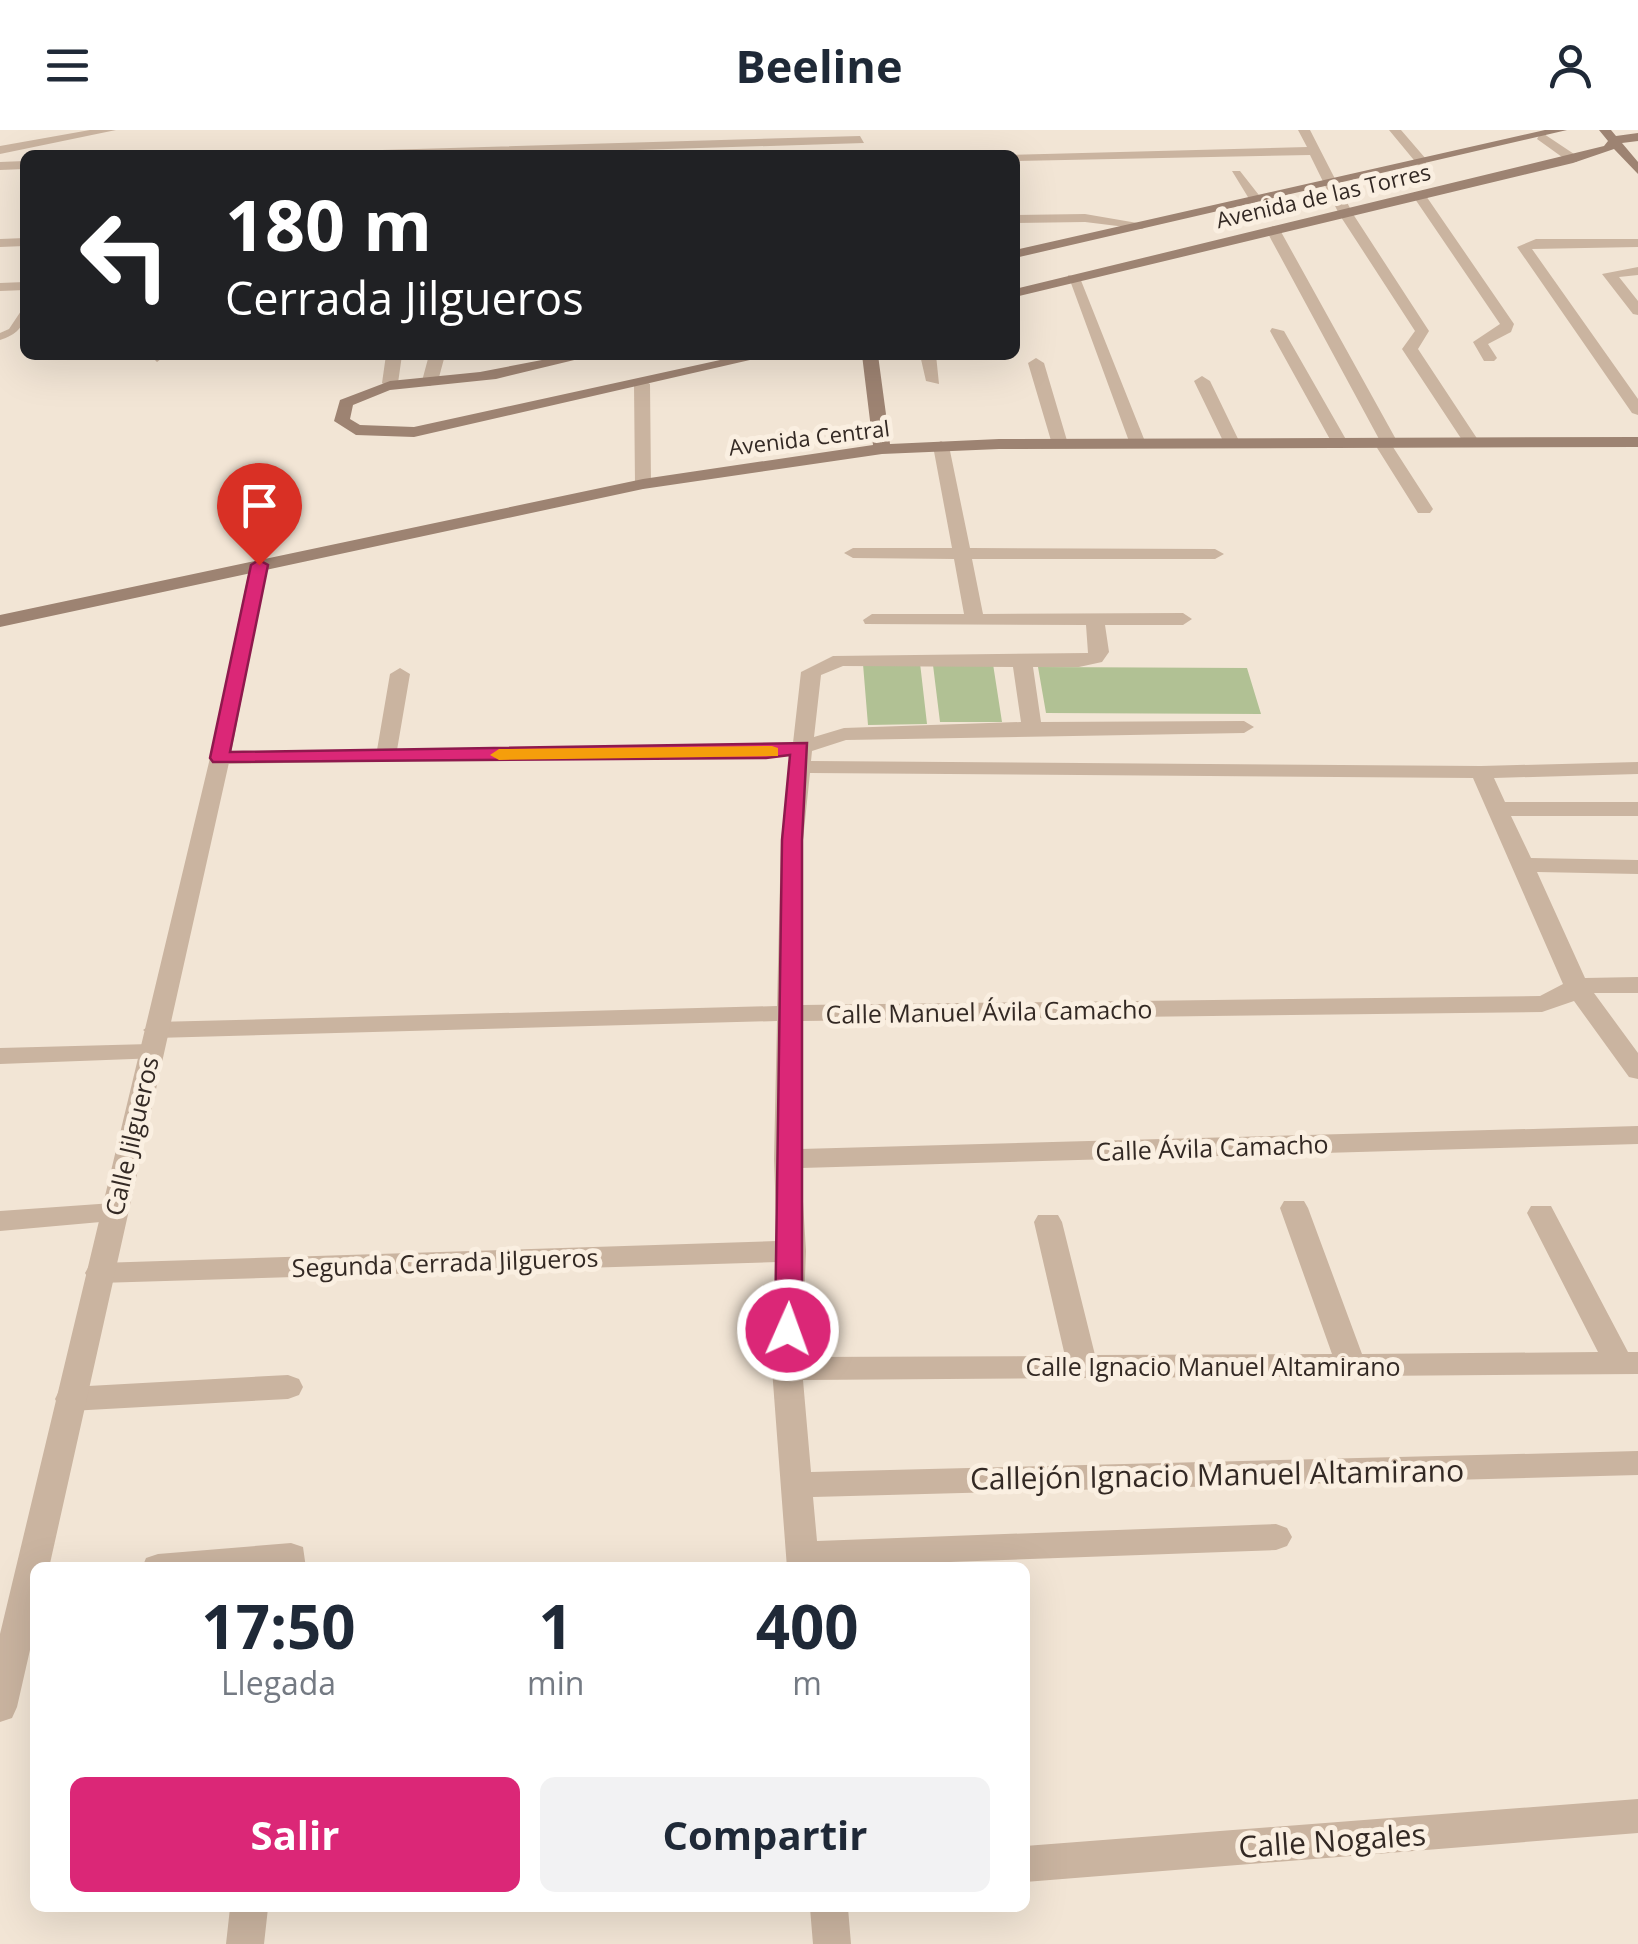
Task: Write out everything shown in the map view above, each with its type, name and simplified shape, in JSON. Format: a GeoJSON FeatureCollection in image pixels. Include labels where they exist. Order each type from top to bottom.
{"type":"FeatureCollection","features":[{"type":"Feature","properties":{"kind":"main road","name":"Avenida de las Torres"},"geometry":{"type":"LineString","coordinates":[[1020,253],[1560,130]]}},
{"type":"Feature","properties":{"kind":"main road","name":"Avenida de las Torres"},"geometry":{"type":"LineString","coordinates":[[1020,291],[1573,159],[1608,149],[1610,135],[1638,137]]}},
{"type":"Feature","properties":{"kind":"main road"},"geometry":{"type":"LineString","coordinates":[[1610,135],[1638,170]]}},
{"type":"Feature","properties":{"kind":"main road"},"geometry":{"type":"LineString","coordinates":[[563,360],[485,376],[390,383],[367,390],[346,403],[342,421],[356,430],[414,432],[743,360]]}},
{"type":"Feature","properties":{"kind":"main road"},"geometry":{"type":"LineString","coordinates":[[871,360],[882,449]]}},
{"type":"Feature","properties":{"kind":"main road","name":"Avenida Central"},"geometry":{"type":"LineString","coordinates":[[0,620],[642,484],[882,449],[1060,444],[1638,442]]}},
{"type":"Feature","properties":{"kind":"street"},"geometry":{"type":"LineString","coordinates":[[0,150],[110,130]]}},
{"type":"Feature","properties":{"kind":"street"},"geometry":{"type":"LineString","coordinates":[[1304,130],[1346,214],[1422,331],[1410,349],[1472,443]]}},
{"type":"Feature","properties":{"kind":"street"},"geometry":{"type":"LineString","coordinates":[[1395,130],[1422,162]]}},
{"type":"Feature","properties":{"kind":"street"},"geometry":{"type":"LineString","coordinates":[[617,150],[859,135]]}},
{"type":"Feature","properties":{"kind":"street"},"geometry":{"type":"LineString","coordinates":[[1540,136],[1573,159]]}},
{"type":"Feature","properties":{"kind":"street"},"geometry":{"type":"LineString","coordinates":[[394,150],[466,150]]}},
{"type":"Feature","properties":{"kind":"street"},"geometry":{"type":"LineString","coordinates":[[1020,157],[1314,150]]}},
{"type":"Feature","properties":{"kind":"street"},"geometry":{"type":"LineString","coordinates":[[1236,174],[1256,199]]}},
{"type":"Feature","properties":{"kind":"street"},"geometry":{"type":"LineString","coordinates":[[1419,196],[1507,324],[1506,329],[1480,342],[1489,358]]}},
{"type":"Feature","properties":{"kind":"street"},"geometry":{"type":"LineString","coordinates":[[1020,220],[1085,218],[1142,225]]}},
{"type":"Feature","properties":{"kind":"street"},"geometry":{"type":"LineString","coordinates":[[1274,230],[1424,509]]}},
{"type":"Feature","properties":{"kind":"street"},"geometry":{"type":"LineString","coordinates":[[1638,243],[1536,243],[1524,247],[1638,410]]}},
{"type":"Feature","properties":{"kind":"street"},"geometry":{"type":"LineString","coordinates":[[1638,271],[1609,274],[1638,311]]}},
{"type":"Feature","properties":{"kind":"street"},"geometry":{"type":"LineString","coordinates":[[1073,278],[1138,444]]}},
{"type":"Feature","properties":{"kind":"street"},"geometry":{"type":"LineString","coordinates":[[1277,331],[1340,443]]}},
{"type":"Feature","properties":{"kind":"street"},"geometry":{"type":"LineString","coordinates":[[390,383],[393,360]]}},
{"type":"Feature","properties":{"kind":"street"},"geometry":{"type":"LineString","coordinates":[[430,381],[436,360]]}},
{"type":"Feature","properties":{"kind":"street"},"geometry":{"type":"LineString","coordinates":[[929,360],[934,381]]}},
{"type":"Feature","properties":{"kind":"street"},"geometry":{"type":"LineString","coordinates":[[1036,363],[1060,444]]}},
{"type":"Feature","properties":{"kind":"street"},"geometry":{"type":"LineString","coordinates":[[1202,381],[1232,443]]}},
{"type":"Feature","properties":{"kind":"street"},"geometry":{"type":"LineString","coordinates":[[642,384],[642,484]]}},
{"type":"Feature","properties":{"kind":"street"},"geometry":{"type":"LineString","coordinates":[[941,446],[975,620]]}},
{"type":"Feature","properties":{"kind":"street"},"geometry":{"type":"LineString","coordinates":[[853,553],[1215,554]]}},
{"type":"Feature","properties":{"kind":"street","name":"Calle Jilgueros"},"geometry":{"type":"LineString","coordinates":[[35,1562],[220,758],[259,565]]}},
{"type":"Feature","properties":{"kind":"street"},"geometry":{"type":"LineString","coordinates":[[1095,619],[1099,652],[1095,658],[840,660],[820,665],[811,672],[792,840],[787,1158],[792,1251],[787,1370],[802,1561],[1276,1538]]}},
{"type":"Feature","properties":{"kind":"street"},"geometry":{"type":"LineString","coordinates":[[872,620],[1183,619]]}},
{"type":"Feature","properties":{"kind":"street"},"geometry":{"type":"LineString","coordinates":[[1022,661],[1032,728]]}},
{"type":"Feature","properties":{"kind":"street"},"geometry":{"type":"LineString","coordinates":[[386,756],[400,674]]}},
{"type":"Feature","properties":{"kind":"street"},"geometry":{"type":"LineString","coordinates":[[800,757],[844,734],[1244,727]]}},
{"type":"Feature","properties":{"kind":"street"},"geometry":{"type":"LineString","coordinates":[[220,758],[766,752],[800,757],[1482,772],[1638,768]]}},
{"type":"Feature","properties":{"kind":"street"},"geometry":{"type":"LineString","coordinates":[[1482,772],[1576,986],[1638,1071]]}},
{"type":"Feature","properties":{"kind":"street"},"geometry":{"type":"LineString","coordinates":[[1498,809],[1638,809]]}},
{"type":"Feature","properties":{"kind":"street"},"geometry":{"type":"LineString","coordinates":[[1525,865],[1638,867]]}},
{"type":"Feature","properties":{"kind":"street","name":"Calle Manuel Ávila Camacho"},"geometry":{"type":"LineString","coordinates":[[0,1056],[153,1041],[792,1013],[1542,1004],[1564,997],[1576,986],[1638,985]]}},
{"type":"Feature","properties":{"kind":"street","name":"Calle Ávila Camacho"},"geometry":{"type":"LineString","coordinates":[[787,1158],[1638,1135]]}},
{"type":"Feature","properties":{"kind":"street"},"geometry":{"type":"LineString","coordinates":[[1294,1208],[1351,1365]]}},
{"type":"Feature","properties":{"kind":"street"},"geometry":{"type":"LineString","coordinates":[[0,1221],[113,1213]]}},
{"type":"Feature","properties":{"kind":"street"},"geometry":{"type":"LineString","coordinates":[[1541,1213],[1628,1363]]}},
{"type":"Feature","properties":{"kind":"street"},"geometry":{"type":"LineString","coordinates":[[1048,1222],[1083,1367]]}},
{"type":"Feature","properties":{"kind":"street","name":"Segunda Cerrada Jilgueros"},"geometry":{"type":"LineString","coordinates":[[99,1274],[792,1251]]}},
{"type":"Feature","properties":{"kind":"street","name":"Calle Ignacio Manuel Altamirano"},"geometry":{"type":"LineString","coordinates":[[787,1370],[1628,1363]]}},
{"type":"Feature","properties":{"kind":"street"},"geometry":{"type":"LineString","coordinates":[[70,1398],[288,1387]]}},
{"type":"Feature","properties":{"kind":"street","name":"Callejón Ignacio Manuel Altamirano"},"geometry":{"type":"LineString","coordinates":[[796,1485],[1638,1463]]}},
{"type":"Feature","properties":{"kind":"street","name":"Calle Jilgueros"},"geometry":{"type":"LineString","coordinates":[[0,1707],[8,1642],[30,1583]]}},
{"type":"Feature","properties":{"kind":"street","name":"Calle Nogales"},"geometry":{"type":"LineString","coordinates":[[1030,1864],[1638,1816]]}},
{"type":"Feature","properties":{"kind":"street"},"geometry":{"type":"LineString","coordinates":[[245,1944],[249,1912]]}},
{"type":"Feature","properties":{"kind":"street"},"geometry":{"type":"LineString","coordinates":[[829,1912],[832,1944]]}},
{"type":"Feature","properties":{"kind":"lane"},"geometry":{"type":"LineString","coordinates":[[0,337],[14,332],[20,322]]}},
{"type":"Feature","properties":{"kind":"green space"},"geometry":{"type":"Polygon","coordinates":[[[920,663],[927,724],[868,725],[863,664],[920,663]]]}},
{"type":"Feature","properties":{"kind":"green space"},"geometry":{"type":"Polygon","coordinates":[[[993,664],[1002,722],[940,722],[933,665],[993,664]]]}},
{"type":"Feature","properties":{"kind":"green space"},"geometry":{"type":"Polygon","coordinates":[[[1038,667],[1247,668],[1261,714],[1046,713],[1038,667]]]}},
{"type":"Feature","properties":{"kind":"slow traffic"},"geometry":{"type":"LineString","coordinates":[[499,755],[772,752]]}},
{"type":"Feature","properties":{"kind":"route"},"geometry":{"type":"LineString","coordinates":[[259,565],[220,758],[766,752],[800,748],[792,840],[787,1158],[792,1251],[788,1330]]}}]}
